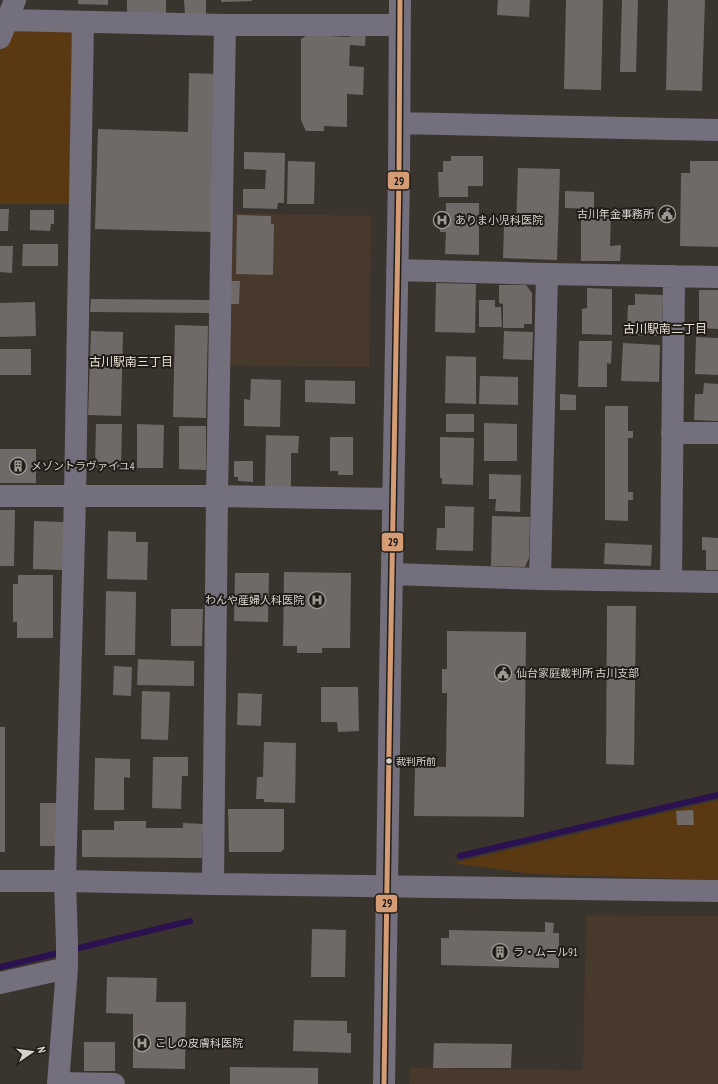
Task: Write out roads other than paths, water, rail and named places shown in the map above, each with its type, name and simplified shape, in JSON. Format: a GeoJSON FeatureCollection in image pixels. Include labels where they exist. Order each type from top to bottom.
{"type":"FeatureCollection","features":[{"type":"Feature","properties":{"kind":"street"},"geometry":{"type":"LineString","coordinates":[[15,0],[4,29],[83,22],[226,25],[400,25]]}},
{"type":"Feature","properties":{"kind":"street"},"geometry":{"type":"LineString","coordinates":[[384,1084],[400,0]]}},
{"type":"Feature","properties":{"kind":"street"},"geometry":{"type":"LineString","coordinates":[[83,22],[75,496],[65,881],[67,957],[58,1083],[114,1084]]}},
{"type":"Feature","properties":{"kind":"street"},"geometry":{"type":"LineString","coordinates":[[213,884],[217,496],[226,25]]}},
{"type":"Feature","properties":{"kind":"street"},"geometry":{"type":"LineString","coordinates":[[399,123],[718,130]]}},
{"type":"Feature","properties":{"kind":"street"},"geometry":{"type":"LineString","coordinates":[[397,270],[718,277]]}},
{"type":"Feature","properties":{"kind":"street"},"geometry":{"type":"LineString","coordinates":[[540,579],[547,274]]}},
{"type":"Feature","properties":{"kind":"street"},"geometry":{"type":"LineString","coordinates":[[671,581],[674,276]]}},
{"type":"Feature","properties":{"kind":"street"},"geometry":{"type":"LineString","coordinates":[[672,432],[718,433]]}},
{"type":"Feature","properties":{"kind":"street"},"geometry":{"type":"LineString","coordinates":[[0,496],[217,496],[393,499]]}},
{"type":"Feature","properties":{"kind":"street"},"geometry":{"type":"LineString","coordinates":[[392,574],[540,579],[718,582]]}},
{"type":"Feature","properties":{"kind":"street"},"geometry":{"type":"LineString","coordinates":[[0,881],[718,891]]}},
{"type":"Feature","properties":{"kind":"street"},"geometry":{"type":"LineString","coordinates":[[0,983],[67,957]]}},
{"type":"Feature","properties":{"kind":"waterway"},"geometry":{"type":"LineString","coordinates":[[460,856],[718,795]]}},
{"type":"Feature","properties":{"kind":"waterway"},"geometry":{"type":"LineString","coordinates":[[0,967],[190,921]]}},
{"type":"Feature","properties":{"kind":"place","name":"古川年金事務所"},"geometry":{"type":"Point","coordinates":[667,214]}},
{"type":"Feature","properties":{"kind":"place","name":"ありま小児科医院"},"geometry":{"type":"Point","coordinates":[442,220]}},
{"type":"Feature","properties":{"kind":"place","name":"メゾントラヴァイユ4"},"geometry":{"type":"Point","coordinates":[18,466]}},
{"type":"Feature","properties":{"kind":"place","name":"わんや産婦人科医院"},"geometry":{"type":"Point","coordinates":[317,600]}},
{"type":"Feature","properties":{"kind":"place","name":"仙台家庭裁判所 古川支部"},"geometry":{"type":"Point","coordinates":[503,673]}},
{"type":"Feature","properties":{"kind":"place","name":"裁判所前"},"geometry":{"type":"Point","coordinates":[389,761]}},
{"type":"Feature","properties":{"kind":"place","name":"ラ・ムール91"},"geometry":{"type":"Point","coordinates":[500,952]}},
{"type":"Feature","properties":{"kind":"place","name":"こしの皮膚科医院"},"geometry":{"type":"Point","coordinates":[142,1043]}},
{"type":"Feature","properties":{"kind":"district","name":"古川駅南二丁目"},"geometry":{"type":"Point","coordinates":[665,328]}},
{"type":"Feature","properties":{"kind":"district","name":"古川駅南三丁目"},"geometry":{"type":"Point","coordinates":[131,361]}}]}
